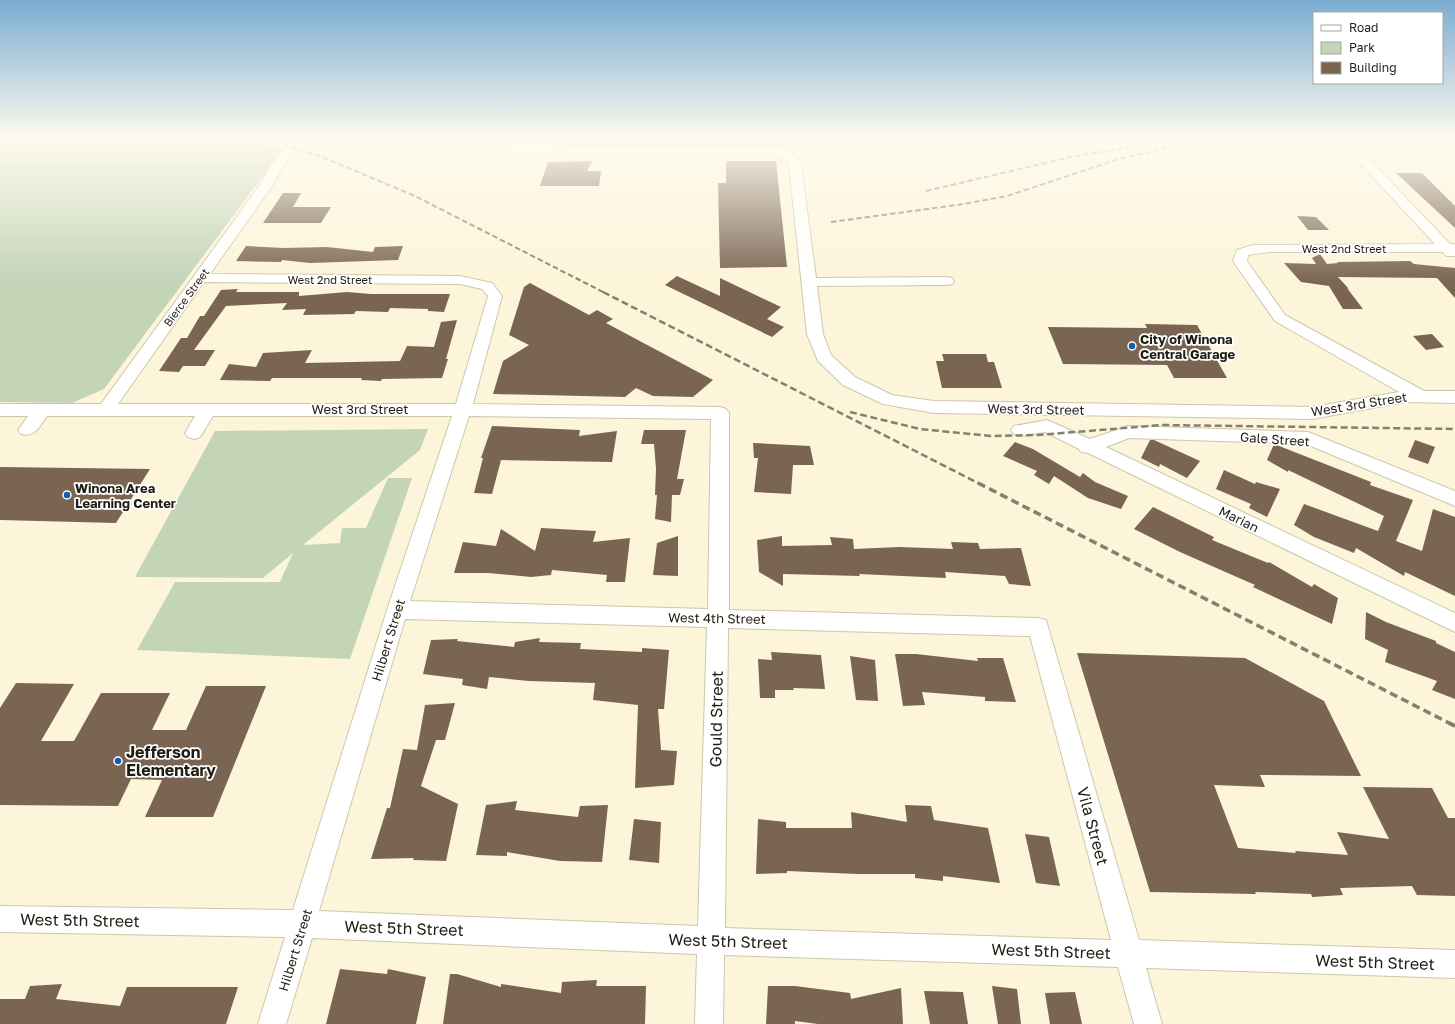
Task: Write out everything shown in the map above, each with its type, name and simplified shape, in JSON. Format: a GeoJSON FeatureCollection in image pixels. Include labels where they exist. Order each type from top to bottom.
{"type":"FeatureCollection","features":[{"type":"Feature","properties":{"kind":"street","name":"Bierce Street"},"geometry":{"type":"LineString","coordinates":[[106,409],[265,187]]}},
{"type":"Feature","properties":{"kind":"street","name":"West 3rd Street"},"geometry":{"type":"LineString","coordinates":[[798,187],[815,334],[824,357],[849,381],[889,400],[934,407],[1312,413],[1406,396],[1455,398]]}},
{"type":"Feature","properties":{"kind":"street"},"geometry":{"type":"LineString","coordinates":[[1389,187],[1452,251]]}},
{"type":"Feature","properties":{"kind":"street","name":"West 2nd Street"},"geometry":{"type":"LineString","coordinates":[[1421,397],[1280,318],[1240,261],[1242,253],[1253,249],[1264,248],[1452,251]]}},
{"type":"Feature","properties":{"kind":"street","name":"West 2nd Street"},"geometry":{"type":"LineString","coordinates":[[199,278],[460,280]]}},
{"type":"Feature","properties":{"kind":"street","name":"Hilbert Street"},"geometry":{"type":"LineString","coordinates":[[272,1024],[397,610],[463,410],[495,296],[487,286],[460,280]]}},
{"type":"Feature","properties":{"kind":"street"},"geometry":{"type":"LineString","coordinates":[[809,282],[947,281]]}},
{"type":"Feature","properties":{"kind":"street"},"geometry":{"type":"LineString","coordinates":[[27,430],[43,409]]}},
{"type":"Feature","properties":{"kind":"street"},"geometry":{"type":"LineString","coordinates":[[194,433],[208,409]]}},
{"type":"Feature","properties":{"kind":"street","name":"West 3rd Street"},"geometry":{"type":"LineString","coordinates":[[0,410],[463,410],[720,414]]}},
{"type":"Feature","properties":{"kind":"street","name":"Gould Street"},"geometry":{"type":"LineString","coordinates":[[709,1024],[718,618],[720,414]]}},
{"type":"Feature","properties":{"kind":"street","name":"Marian"},"geometry":{"type":"LineString","coordinates":[[1020,430],[1047,426],[1087,447],[1455,623]]}},
{"type":"Feature","properties":{"kind":"street","name":"Gale Street"},"geometry":{"type":"LineString","coordinates":[[1087,447],[1128,432],[1308,438],[1455,499]]}},
{"type":"Feature","properties":{"kind":"street","name":"West 4th Street"},"geometry":{"type":"LineString","coordinates":[[397,610],[1038,627]]}},
{"type":"Feature","properties":{"kind":"street","name":"Vila Street"},"geometry":{"type":"LineString","coordinates":[[1038,627],[1148,1024]]}},
{"type":"Feature","properties":{"kind":"street","name":"West 5th Street"},"geometry":{"type":"LineString","coordinates":[[0,919],[303,924],[710,940],[1455,964]]}},
{"type":"Feature","properties":{"kind":"green space"},"geometry":{"type":"Polygon","coordinates":[[[0,187],[255,187],[104,389],[72,403],[0,402],[0,187]]]}},
{"type":"Feature","properties":{"kind":"green space"},"geometry":{"type":"Polygon","coordinates":[[[428,429],[420,450],[303,545],[340,543],[342,528],[366,528],[388,478],[412,478],[350,659],[137,650],[175,582],[280,582],[293,553],[263,578],[135,577],[215,431],[428,429]]]}},
{"type":"Feature","properties":{"kind":"building"},"geometry":{"type":"Polygon","coordinates":[[[718,187],[779,187],[787,267],[720,268],[718,187]]]}},
{"type":"Feature","properties":{"kind":"building"},"geometry":{"type":"Polygon","coordinates":[[[1411,187],[1436,187],[1455,206],[1455,228],[1411,187]]]}},
{"type":"Feature","properties":{"kind":"building"},"geometry":{"type":"Polygon","coordinates":[[[283,193],[301,193],[293,207],[331,207],[321,223],[263,223],[283,193]]]}},
{"type":"Feature","properties":{"kind":"building"},"geometry":{"type":"Polygon","coordinates":[[[1297,216],[1316,217],[1329,230],[1308,230],[1297,216]]]}},
{"type":"Feature","properties":{"kind":"building"},"geometry":{"type":"Polygon","coordinates":[[[246,246],[284,248],[327,247],[373,252],[375,247],[403,246],[398,260],[310,263],[282,260],[281,262],[236,261],[246,246]]]}},
{"type":"Feature","properties":{"kind":"building"},"geometry":{"type":"Polygon","coordinates":[[[1320,254],[1327,264],[1338,263],[1337,262],[1410,261],[1414,264],[1455,268],[1455,298],[1437,278],[1338,277],[1349,289],[1347,288],[1363,309],[1343,309],[1329,286],[1301,282],[1284,263],[1316,264],[1312,258],[1320,254]]]}},
{"type":"Feature","properties":{"kind":"building"},"geometry":{"type":"Polygon","coordinates":[[[677,276],[720,296],[720,278],[781,307],[767,319],[784,327],[772,337],[665,285],[677,276]]]}},
{"type":"Feature","properties":{"kind":"building"},"geometry":{"type":"Polygon","coordinates":[[[530,283],[589,315],[597,310],[613,319],[606,323],[713,380],[693,397],[653,396],[636,388],[625,397],[493,394],[503,361],[529,345],[509,335],[524,287],[530,283]]]}},
{"type":"Feature","properties":{"kind":"building"},"geometry":{"type":"Polygon","coordinates":[[[238,289],[236,292],[299,292],[299,296],[347,292],[371,294],[450,294],[444,312],[428,311],[428,309],[390,308],[388,312],[356,311],[354,314],[303,315],[306,309],[282,310],[287,303],[226,306],[194,350],[215,350],[205,366],[183,366],[179,372],[159,371],[181,338],[187,338],[200,316],[204,316],[221,290],[238,289]]]}},
{"type":"Feature","properties":{"kind":"building"},"geometry":{"type":"Polygon","coordinates":[[[457,320],[442,378],[382,379],[381,381],[361,380],[362,378],[272,378],[270,381],[220,380],[229,364],[256,367],[263,353],[312,350],[305,363],[400,361],[407,346],[434,347],[441,322],[457,320]]]}},
{"type":"Feature","properties":{"kind":"building","name":"City of Winona Central Garage"},"geometry":{"type":"Polygon","coordinates":[[[1145,324],[1197,325],[1227,378],[1174,378],[1167,365],[1063,364],[1048,327],[1147,328],[1145,324]]]}},
{"type":"Feature","properties":{"kind":"building"},"geometry":{"type":"Polygon","coordinates":[[[1432,334],[1444,347],[1426,350],[1413,336],[1432,334]]]}},
{"type":"Feature","properties":{"kind":"building"},"geometry":{"type":"Polygon","coordinates":[[[942,354],[986,354],[988,362],[994,362],[1002,388],[942,388],[936,361],[944,361],[942,354]]]}},
{"type":"Feature","properties":{"kind":"building"},"geometry":{"type":"Polygon","coordinates":[[[492,426],[580,430],[579,436],[617,431],[612,462],[501,460],[492,494],[474,493],[483,458],[481,458],[492,426]]]}},
{"type":"Feature","properties":{"kind":"building"},"geometry":{"type":"Polygon","coordinates":[[[644,430],[686,430],[677,479],[684,479],[680,495],[672,495],[671,522],[655,519],[657,495],[655,495],[656,469],[654,444],[641,444],[644,430]]]}},
{"type":"Feature","properties":{"kind":"building"},"geometry":{"type":"Polygon","coordinates":[[[1150,440],[1154,440],[1200,461],[1187,478],[1160,464],[1159,467],[1141,458],[1150,440]]]}},
{"type":"Feature","properties":{"kind":"building"},"geometry":{"type":"Polygon","coordinates":[[[1415,440],[1435,447],[1428,464],[1408,457],[1415,440]]]}},
{"type":"Feature","properties":{"kind":"building"},"geometry":{"type":"Polygon","coordinates":[[[1015,442],[1033,449],[1080,477],[1083,473],[1095,482],[1128,496],[1121,509],[1088,498],[1054,476],[1049,484],[1034,475],[1037,471],[1003,456],[1015,442]]]}},
{"type":"Feature","properties":{"kind":"building"},"geometry":{"type":"Polygon","coordinates":[[[753,443],[810,446],[814,465],[793,465],[791,494],[754,492],[758,458],[754,458],[753,443]]]}},
{"type":"Feature","properties":{"kind":"building"},"geometry":{"type":"Polygon","coordinates":[[[1274,444],[1371,482],[1370,485],[1413,500],[1396,541],[1422,551],[1433,509],[1455,517],[1455,596],[1405,572],[1404,576],[1356,548],[1354,553],[1314,537],[1294,525],[1304,504],[1378,531],[1384,516],[1288,470],[1288,472],[1267,460],[1274,444]]]}},
{"type":"Feature","properties":{"kind":"building","name":"Winona Area Learning Center"},"geometry":{"type":"Polygon","coordinates":[[[0,467],[150,469],[116,523],[0,520],[0,467]]]}},
{"type":"Feature","properties":{"kind":"building"},"geometry":{"type":"Polygon","coordinates":[[[1224,470],[1255,484],[1256,482],[1280,489],[1267,517],[1249,508],[1251,504],[1216,489],[1224,470]]]}},
{"type":"Feature","properties":{"kind":"building"},"geometry":{"type":"Polygon","coordinates":[[[1153,507],[1214,537],[1212,540],[1268,563],[1269,562],[1312,587],[1314,584],[1338,598],[1332,624],[1253,587],[1255,585],[1180,552],[1134,529],[1153,507]]]}},
{"type":"Feature","properties":{"kind":"building"},"geometry":{"type":"Polygon","coordinates":[[[541,528],[596,531],[593,542],[630,538],[625,582],[606,582],[607,575],[552,570],[551,575],[531,577],[488,573],[454,573],[463,542],[496,546],[501,529],[535,551],[541,528]]]}},
{"type":"Feature","properties":{"kind":"building"},"geometry":{"type":"Polygon","coordinates":[[[678,536],[678,576],[653,575],[657,543],[678,536]]]}},
{"type":"Feature","properties":{"kind":"building"},"geometry":{"type":"Polygon","coordinates":[[[782,536],[782,546],[832,545],[830,537],[853,539],[854,549],[900,547],[953,549],[951,542],[978,543],[980,549],[1021,548],[1031,586],[1009,584],[1005,576],[945,572],[946,578],[859,574],[860,576],[783,574],[783,586],[759,572],[757,540],[782,536]]]}},
{"type":"Feature","properties":{"kind":"building"},"geometry":{"type":"Polygon","coordinates":[[[1366,612],[1386,622],[1436,641],[1436,643],[1455,652],[1455,699],[1432,690],[1437,681],[1385,662],[1388,650],[1365,639],[1366,612]]]}},
{"type":"Feature","properties":{"kind":"building"},"geometry":{"type":"Polygon","coordinates":[[[540,638],[539,642],[581,643],[580,649],[642,652],[642,648],[669,650],[664,709],[658,709],[661,750],[677,751],[674,785],[635,788],[638,705],[593,700],[595,683],[529,681],[489,677],[487,689],[462,685],[463,679],[423,674],[431,640],[458,639],[457,641],[514,647],[515,642],[540,638]]]}},
{"type":"Feature","properties":{"kind":"building"},"geometry":{"type":"Polygon","coordinates":[[[771,652],[821,655],[825,689],[793,688],[794,690],[775,690],[775,698],[760,698],[758,659],[772,660],[771,652]]]}},
{"type":"Feature","properties":{"kind":"building"},"geometry":{"type":"Polygon","coordinates":[[[1077,653],[1245,658],[1324,701],[1361,776],[1260,775],[1265,787],[1214,785],[1238,848],[1296,853],[1295,851],[1348,855],[1337,832],[1389,839],[1363,787],[1432,788],[1448,818],[1455,818],[1455,896],[1417,895],[1412,886],[1340,888],[1343,895],[1312,897],[1311,894],[1255,892],[1256,894],[1150,892],[1077,653]]]}},
{"type":"Feature","properties":{"kind":"building"},"geometry":{"type":"Polygon","coordinates":[[[895,654],[916,654],[978,661],[977,658],[1003,658],[1016,702],[985,701],[985,697],[922,692],[925,705],[903,706],[895,654]]]}},
{"type":"Feature","properties":{"kind":"building"},"geometry":{"type":"Polygon","coordinates":[[[850,656],[875,660],[878,701],[856,700],[850,656]]]}},
{"type":"Feature","properties":{"kind":"building","name":"Jefferson Elementary"},"geometry":{"type":"Polygon","coordinates":[[[16,683],[74,684],[41,741],[74,741],[101,693],[170,693],[152,730],[186,730],[206,686],[266,686],[213,817],[145,817],[162,780],[131,779],[118,806],[0,805],[0,708],[16,683]]]}},
{"type":"Feature","properties":{"kind":"building"},"geometry":{"type":"Polygon","coordinates":[[[455,703],[445,740],[436,740],[421,786],[458,804],[446,861],[413,860],[414,858],[371,859],[387,808],[390,808],[403,749],[417,750],[425,705],[455,703]]]}},
{"type":"Feature","properties":{"kind":"building"},"geometry":{"type":"Polygon","coordinates":[[[517,801],[515,810],[578,817],[580,806],[608,805],[602,862],[560,861],[507,852],[507,856],[476,855],[486,805],[517,801]]]}},
{"type":"Feature","properties":{"kind":"building"},"geometry":{"type":"Polygon","coordinates":[[[905,805],[931,806],[934,820],[988,828],[1000,883],[943,876],[943,881],[915,878],[915,874],[857,874],[787,871],[787,873],[756,874],[758,819],[786,822],[786,828],[852,828],[851,812],[907,822],[905,805]]]}},
{"type":"Feature","properties":{"kind":"building"},"geometry":{"type":"Polygon","coordinates":[[[634,819],[661,822],[659,863],[629,860],[634,819]]]}},
{"type":"Feature","properties":{"kind":"building"},"geometry":{"type":"Polygon","coordinates":[[[1025,834],[1049,837],[1060,886],[1036,883],[1025,834]]]}},
{"type":"Feature","properties":{"kind":"building"},"geometry":{"type":"Polygon","coordinates":[[[340,969],[387,974],[388,969],[426,977],[416,1024],[326,1024],[340,969]]]}},
{"type":"Feature","properties":{"kind":"building"},"geometry":{"type":"Polygon","coordinates":[[[450,974],[457,974],[501,987],[501,984],[561,993],[562,982],[597,980],[596,986],[646,986],[645,1024],[443,1024],[450,974]]]}},
{"type":"Feature","properties":{"kind":"building"},"geometry":{"type":"Polygon","coordinates":[[[62,984],[56,999],[120,1006],[127,987],[238,987],[226,1024],[0,1024],[0,999],[25,999],[30,986],[62,984]]]}},
{"type":"Feature","properties":{"kind":"building"},"geometry":{"type":"Polygon","coordinates":[[[768,986],[795,986],[850,993],[851,999],[901,988],[903,1024],[818,1024],[795,1021],[795,1024],[766,1024],[768,986]]]}},
{"type":"Feature","properties":{"kind":"building"},"geometry":{"type":"Polygon","coordinates":[[[992,986],[1017,989],[1021,1024],[998,1024],[992,986]]]}},
{"type":"Feature","properties":{"kind":"building"},"geometry":{"type":"Polygon","coordinates":[[[924,991],[963,992],[968,1024],[930,1024],[924,991]]]}},
{"type":"Feature","properties":{"kind":"building"},"geometry":{"type":"Polygon","coordinates":[[[1075,992],[1082,1024],[1050,1024],[1045,993],[1075,992]]]}},
{"type":"Feature","properties":{"kind":"railway"},"geometry":{"type":"LineString","coordinates":[[393,187],[415,196],[605,293]]}},
{"type":"Feature","properties":{"kind":"railway"},"geometry":{"type":"LineString","coordinates":[[926,191],[944,187]]}},
{"type":"Feature","properties":{"kind":"railway"},"geometry":{"type":"LineString","coordinates":[[831,222],[957,205],[1007,196],[1035,187]]}},
{"type":"Feature","properties":{"kind":"railway"},"geometry":{"type":"LineString","coordinates":[[603,292],[980,484]]}},
{"type":"Feature","properties":{"kind":"railway"},"geometry":{"type":"LineString","coordinates":[[850,412],[920,429],[991,436],[1038,435],[1162,425],[1455,429]]}},
{"type":"Feature","properties":{"kind":"railway"},"geometry":{"type":"LineString","coordinates":[[978,483],[1451,724]]}},
{"type":"Feature","properties":{"kind":"railway"},"geometry":{"type":"LineString","coordinates":[[1451,724],[1455,726]]}},
{"type":"Feature","properties":{"kind":"place","name":"City of Winona Central Garage"},"geometry":{"type":"Point","coordinates":[1132,346]}},
{"type":"Feature","properties":{"kind":"place","name":"Winona Area Learning Center"},"geometry":{"type":"Point","coordinates":[67,495]}},
{"type":"Feature","properties":{"kind":"place","name":"Jefferson Elementary"},"geometry":{"type":"Point","coordinates":[118,761]}}]}
